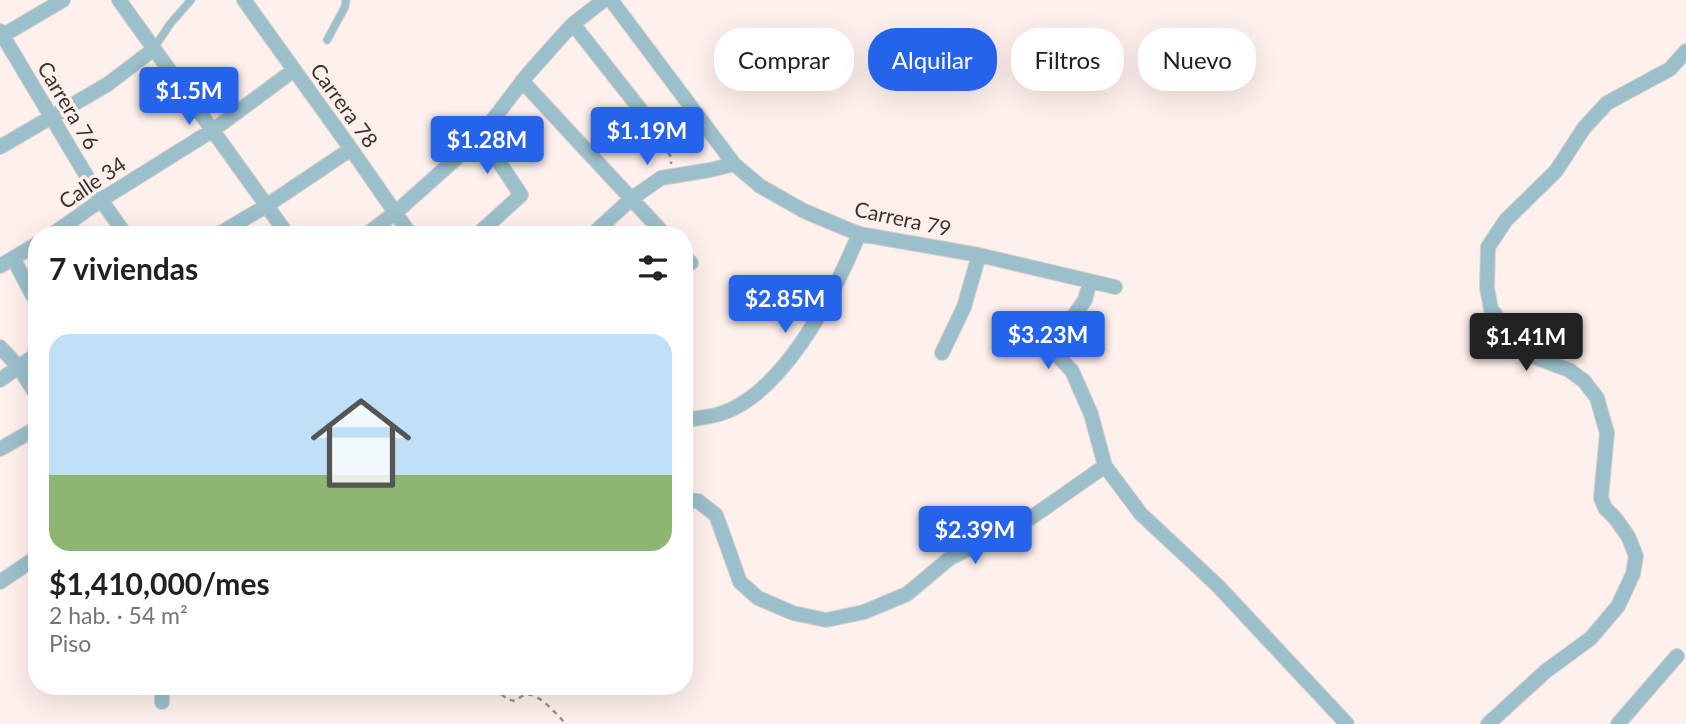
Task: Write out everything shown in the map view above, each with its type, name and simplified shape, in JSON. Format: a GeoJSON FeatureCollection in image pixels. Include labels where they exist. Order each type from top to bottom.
{"type":"FeatureCollection","features":[{"type":"Feature","properties":{"kind":"street"},"geometry":{"type":"LineString","coordinates":[[1,35],[63,0]]}},
{"type":"Feature","properties":{"kind":"street"},"geometry":{"type":"LineString","coordinates":[[119,0],[281,226]]}},
{"type":"Feature","properties":{"kind":"street","name":"Carrera 78"},"geometry":{"type":"LineString","coordinates":[[244,0],[405,226]]}},
{"type":"Feature","properties":{"kind":"street"},"geometry":{"type":"LineString","coordinates":[[377,226],[479,138],[522,81],[573,24],[604,0]]}},
{"type":"Feature","properties":{"kind":"street","name":"Carrera 79"},"geometry":{"type":"LineString","coordinates":[[611,0],[734,164],[760,186],[804,211],[859,234],[979,254],[1115,287]]}},
{"type":"Feature","properties":{"kind":"street"},"geometry":{"type":"LineString","coordinates":[[573,24],[651,123]]}},
{"type":"Feature","properties":{"kind":"street","name":"Carrera 76"},"geometry":{"type":"LineString","coordinates":[[1,35],[119,226]]}},
{"type":"Feature","properties":{"kind":"street"},"geometry":{"type":"LineString","coordinates":[[0,147],[108,84],[154,49]]}},
{"type":"Feature","properties":{"kind":"street"},"geometry":{"type":"LineString","coordinates":[[1488,724],[1546,671],[1591,638],[1618,606],[1633,574],[1636,556],[1628,536],[1605,508],[1601,498],[1607,433],[1597,398],[1584,381],[1569,370],[1537,359],[1516,342],[1491,309],[1486,288],[1488,247],[1506,220],[1556,171],[1584,128],[1607,103],[1670,69],[1686,51]]}},
{"type":"Feature","properties":{"kind":"street","name":"Calle 34"},"geometry":{"type":"LineString","coordinates":[[64,226],[213,130],[294,70]]}},
{"type":"Feature","properties":{"kind":"street"},"geometry":{"type":"LineString","coordinates":[[522,81],[656,226]]}},
{"type":"Feature","properties":{"kind":"street"},"geometry":{"type":"LineString","coordinates":[[479,138],[501,164],[521,195],[487,226]]}},
{"type":"Feature","properties":{"kind":"street"},"geometry":{"type":"LineString","coordinates":[[232,226],[351,149]]}},
{"type":"Feature","properties":{"kind":"street"},"geometry":{"type":"LineString","coordinates":[[602,226],[631,199],[662,178],[734,164]]}},
{"type":"Feature","properties":{"kind":"street"},"geometry":{"type":"LineString","coordinates":[[693,420],[720,414],[746,402],[770,381],[808,334],[845,267],[859,234]]}},
{"type":"Feature","properties":{"kind":"street"},"geometry":{"type":"LineString","coordinates":[[0,266],[28,249]]}},
{"type":"Feature","properties":{"kind":"street"},"geometry":{"type":"LineString","coordinates":[[942,353],[964,306],[979,254]]}},
{"type":"Feature","properties":{"kind":"street"},"geometry":{"type":"LineString","coordinates":[[13,258],[28,286]]}},
{"type":"Feature","properties":{"kind":"street"},"geometry":{"type":"LineString","coordinates":[[1090,281],[1085,300],[1053,345],[1057,355],[1072,371],[1091,414],[1105,466],[1141,514],[1219,586],[1347,724]]}},
{"type":"Feature","properties":{"kind":"street"},"geometry":{"type":"LineString","coordinates":[[0,347],[19,367],[28,382]]}},
{"type":"Feature","properties":{"kind":"street"},"geometry":{"type":"LineString","coordinates":[[0,380],[28,360]]}},
{"type":"Feature","properties":{"kind":"street"},"geometry":{"type":"LineString","coordinates":[[0,449],[28,433]]}},
{"type":"Feature","properties":{"kind":"street"},"geometry":{"type":"LineString","coordinates":[[693,501],[698,501],[716,515],[740,582],[758,598],[793,613],[826,620],[864,612],[907,594],[950,558],[1032,517],[1105,466]]}},
{"type":"Feature","properties":{"kind":"street"},"geometry":{"type":"LineString","coordinates":[[0,582],[28,563]]}},
{"type":"Feature","properties":{"kind":"street"},"geometry":{"type":"LineString","coordinates":[[1618,724],[1677,656]]}},
{"type":"Feature","properties":{"kind":"street"},"geometry":{"type":"LineString","coordinates":[[162,695],[162,702]]}},
{"type":"Feature","properties":{"kind":"lane"},"geometry":{"type":"LineString","coordinates":[[154,49],[170,24],[191,0]]}},
{"type":"Feature","properties":{"kind":"lane"},"geometry":{"type":"LineString","coordinates":[[327,40],[345,7],[346,0]]}},
{"type":"Feature","properties":{"kind":"path"},"geometry":{"type":"LineString","coordinates":[[651,123],[671,156],[670,166],[662,178]]}},
{"type":"Feature","properties":{"kind":"path"},"geometry":{"type":"LineString","coordinates":[[502,695],[514,701],[524,695]]}},
{"type":"Feature","properties":{"kind":"path"},"geometry":{"type":"LineString","coordinates":[[531,695],[541,700],[566,724]]}}]}
